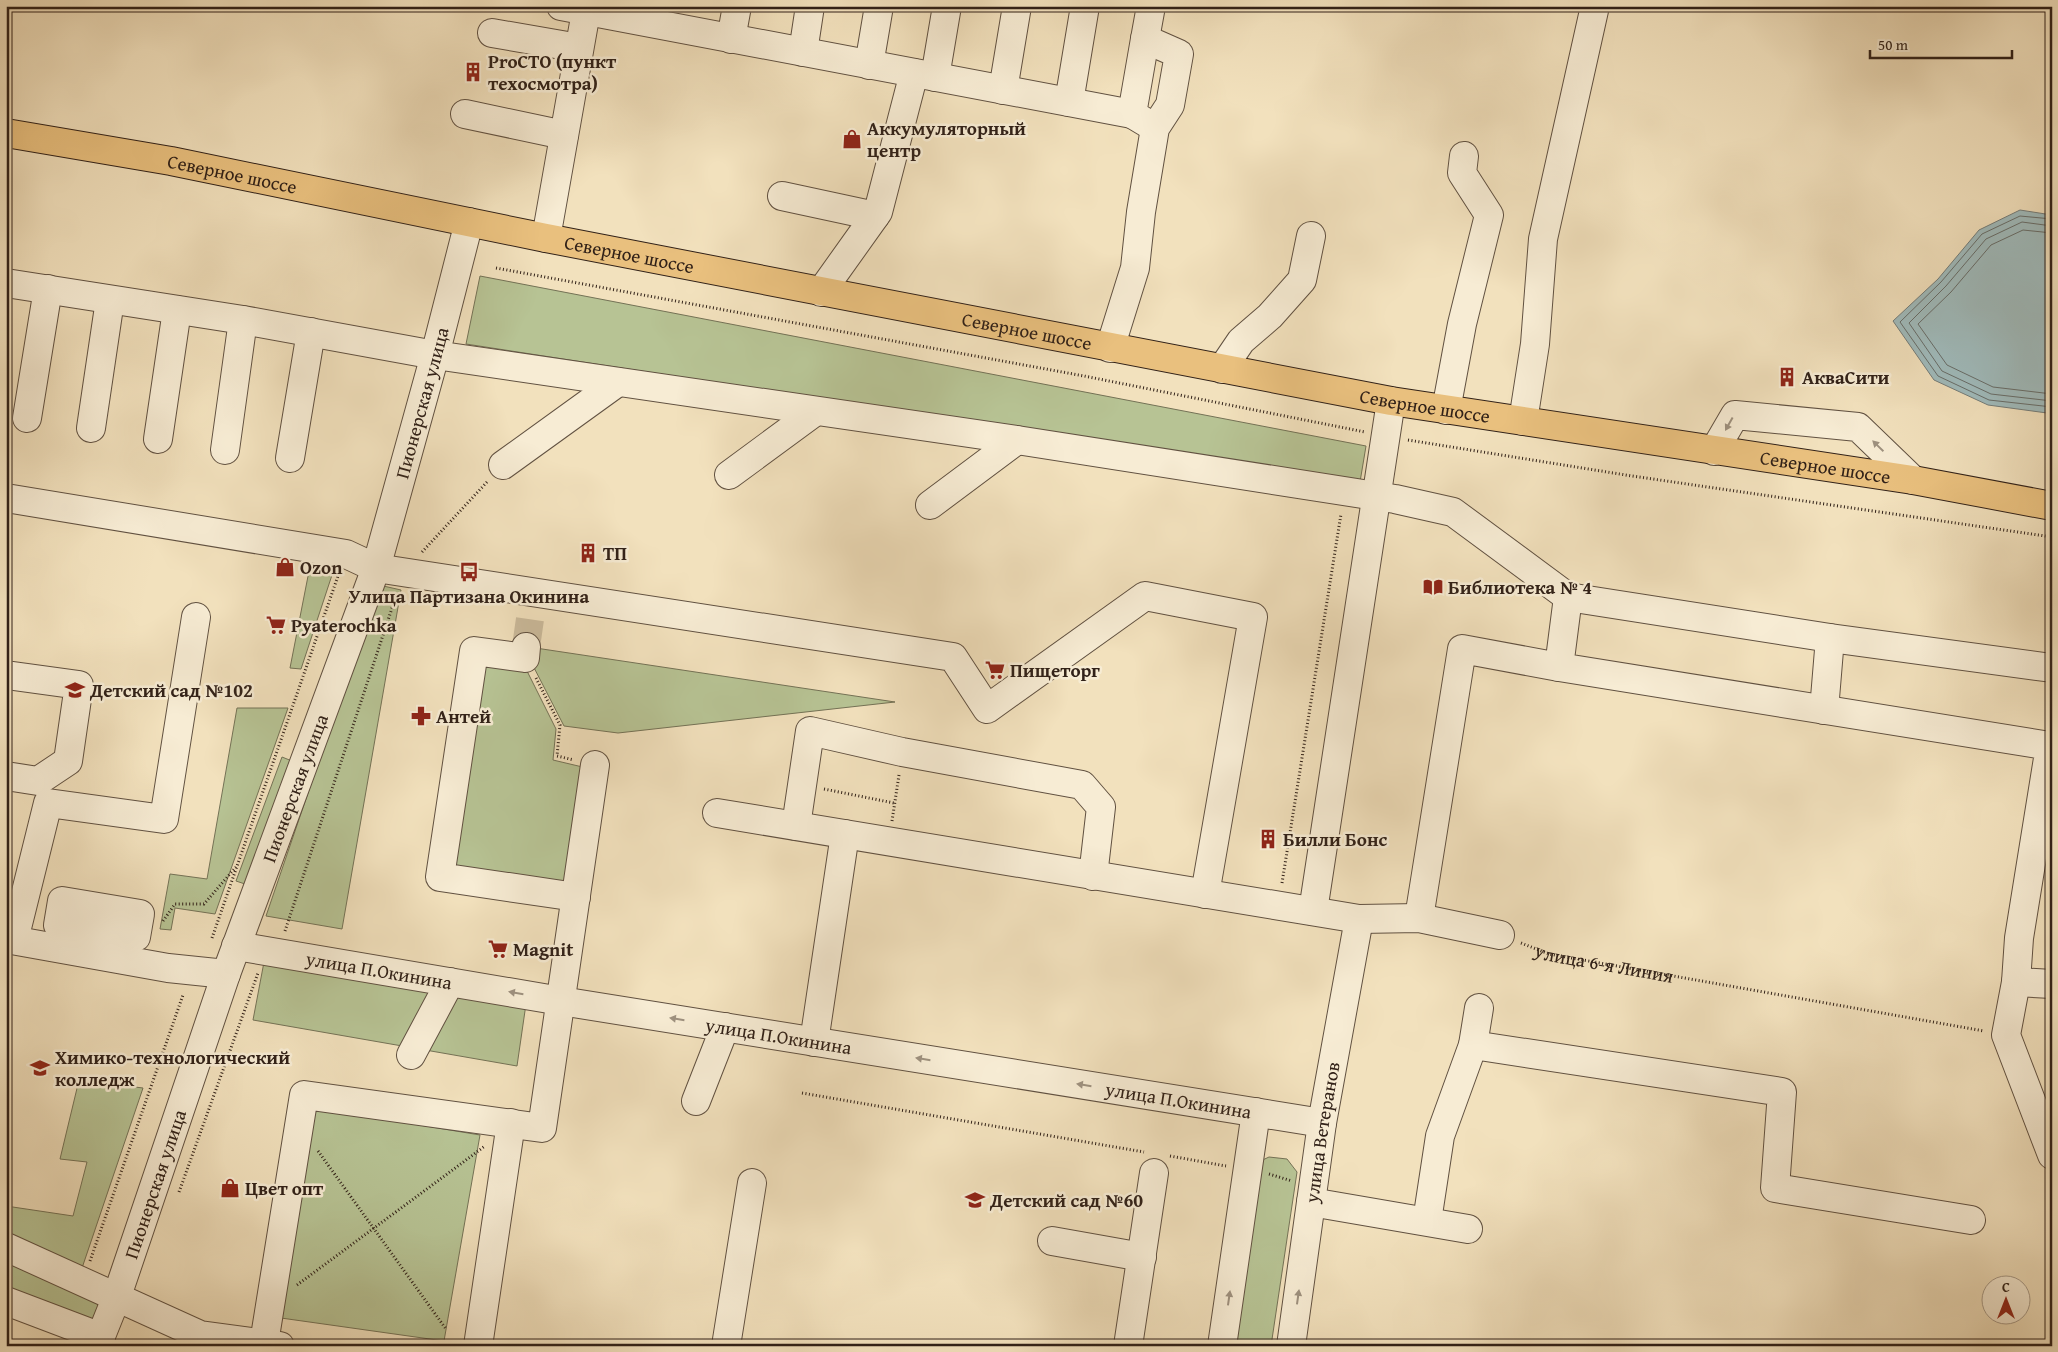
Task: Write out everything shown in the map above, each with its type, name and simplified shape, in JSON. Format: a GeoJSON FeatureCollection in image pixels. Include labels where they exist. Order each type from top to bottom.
{"type":"FeatureCollection","features":[{"type":"Feature","properties":{"kind":"main road","name":"Северное шоссе"},"geometry":{"type":"LineString","coordinates":[[6,133],[171,162],[821,292],[1392,401],[1913,480],[2052,506]]}},
{"type":"Feature","properties":{"kind":"street"},"geometry":{"type":"LineString","coordinates":[[731,39],[737,6]]}},
{"type":"Feature","properties":{"kind":"street"},"geometry":{"type":"LineString","coordinates":[[803,52],[810,6]]}},
{"type":"Feature","properties":{"kind":"street"},"geometry":{"type":"LineString","coordinates":[[869,65],[878,6]]}},
{"type":"Feature","properties":{"kind":"street"},"geometry":{"type":"LineString","coordinates":[[821,292],[875,216],[947,6]]}},
{"type":"Feature","properties":{"kind":"street"},"geometry":{"type":"LineString","coordinates":[[1003,90],[1017,6]]}},
{"type":"Feature","properties":{"kind":"street"},"geometry":{"type":"LineString","coordinates":[[1069,102],[1085,6]]}},
{"type":"Feature","properties":{"kind":"street"},"geometry":{"type":"LineString","coordinates":[[1132,114],[1151,6]]}},
{"type":"Feature","properties":{"kind":"street"},"geometry":{"type":"LineString","coordinates":[[1524,421],[1535,344],[1543,239],[1595,6]]}},
{"type":"Feature","properties":{"kind":"street"},"geometry":{"type":"LineString","coordinates":[[546,238],[579,48],[578,8],[658,16],[731,39],[1132,114],[1155,128]]}},
{"type":"Feature","properties":{"kind":"street"},"geometry":{"type":"LineString","coordinates":[[492,32],[579,48]]}},
{"type":"Feature","properties":{"kind":"street"},"geometry":{"type":"LineString","coordinates":[[1110,348],[1135,268],[1141,212],[1155,128],[1170,105],[1179,54],[1146,39]]}},
{"type":"Feature","properties":{"kind":"street"},"geometry":{"type":"LineString","coordinates":[[465,114],[564,136]]}},
{"type":"Feature","properties":{"kind":"street"},"geometry":{"type":"LineString","coordinates":[[1446,410],[1462,324],[1489,215],[1462,173],[1464,156]]}},
{"type":"Feature","properties":{"kind":"street"},"geometry":{"type":"LineString","coordinates":[[782,196],[875,216]]}},
{"type":"Feature","properties":{"kind":"street","name":"Пионерская улица"},"geometry":{"type":"LineString","coordinates":[[99,1341],[117,1296],[226,974],[224,944],[376,568],[435,355],[469,222]]}},
{"type":"Feature","properties":{"kind":"street"},"geometry":{"type":"LineString","coordinates":[[1222,369],[1242,341],[1270,316],[1302,280],[1311,236]]}},
{"type":"Feature","properties":{"kind":"street"},"geometry":{"type":"LineString","coordinates":[[6,283],[243,320],[435,355],[1017,440],[1395,499],[1454,512],[1568,597],[1830,638],[2052,668]]}},
{"type":"Feature","properties":{"kind":"street"},"geometry":{"type":"LineString","coordinates":[[27,418],[48,289]]}},
{"type":"Feature","properties":{"kind":"street"},"geometry":{"type":"LineString","coordinates":[[91,428],[110,300]]}},
{"type":"Feature","properties":{"kind":"street"},"geometry":{"type":"LineString","coordinates":[[158,439],[177,310]]}},
{"type":"Feature","properties":{"kind":"street"},"geometry":{"type":"LineString","coordinates":[[225,450],[243,320]]}},
{"type":"Feature","properties":{"kind":"street"},"geometry":{"type":"LineString","coordinates":[[290,458],[311,332]]}},
{"type":"Feature","properties":{"kind":"street"},"geometry":{"type":"LineString","coordinates":[[503,465],[618,382]]}},
{"type":"Feature","properties":{"kind":"street"},"geometry":{"type":"LineString","coordinates":[[1313,911],[1392,401]]}},
{"type":"Feature","properties":{"kind":"street"},"geometry":{"type":"LineString","coordinates":[[730,475],[816,411]]}},
{"type":"Feature","properties":{"kind":"street"},"geometry":{"type":"LineString","coordinates":[[1714,451],[1735,415],[1858,427],[1913,480]]}},
{"type":"Feature","properties":{"kind":"street"},"geometry":{"type":"LineString","coordinates":[[930,505],[1017,440]]}},
{"type":"Feature","properties":{"kind":"street"},"geometry":{"type":"LineString","coordinates":[[6,498],[346,554],[376,568],[533,599],[953,657],[987,709],[1145,596],[1253,617],[1205,894]]}},
{"type":"Feature","properties":{"kind":"street"},"geometry":{"type":"LineString","coordinates":[[1559,667],[1568,597]]}},
{"type":"Feature","properties":{"kind":"street"},"geometry":{"type":"LineString","coordinates":[[196,617],[164,819],[48,803],[10,940],[168,968],[226,974]]}},
{"type":"Feature","properties":{"kind":"street"},"geometry":{"type":"LineString","coordinates":[[1824,710],[1830,638]]}},
{"type":"Feature","properties":{"kind":"street"},"geometry":{"type":"LineString","coordinates":[[1419,918],[1462,649],[1559,667],[2050,746],[2019,938],[2016,982],[2006,1034],[2052,1155]]}},
{"type":"Feature","properties":{"kind":"street"},"geometry":{"type":"LineString","coordinates":[[526,652],[474,651],[440,877],[576,897]]}},
{"type":"Feature","properties":{"kind":"street"},"geometry":{"type":"LineString","coordinates":[[6,675],[79,685],[68,761],[38,781],[6,776]]}},
{"type":"Feature","properties":{"kind":"street"},"geometry":{"type":"LineString","coordinates":[[796,826],[810,731],[902,752],[1082,785],[1101,807],[1093,876]]}},
{"type":"Feature","properties":{"kind":"street"},"geometry":{"type":"LineString","coordinates":[[6,1247],[200,1335],[272,1345],[270,1305],[304,1095],[511,1126],[542,1128],[595,765]]}},
{"type":"Feature","properties":{"kind":"street"},"geometry":{"type":"LineString","coordinates":[[717,813],[1359,919],[1419,918],[1500,935]]}},
{"type":"Feature","properties":{"kind":"street"},"geometry":{"type":"LineString","coordinates":[[814,1042],[845,834]]}},
{"type":"Feature","properties":{"kind":"street","name":"улица Ветеранов"},"geometry":{"type":"LineString","coordinates":[[1291,1346],[1322,1122],[1359,919]]}},
{"type":"Feature","properties":{"kind":"street","name":"улица П.Окинина"},"geometry":{"type":"LineString","coordinates":[[224,944],[561,1001],[1322,1122]]}},
{"type":"Feature","properties":{"kind":"street"},"geometry":{"type":"LineString","coordinates":[[411,1055],[450,982]]}},
{"type":"Feature","properties":{"kind":"street"},"geometry":{"type":"LineString","coordinates":[[2016,982],[2052,984]]}},
{"type":"Feature","properties":{"kind":"street"},"geometry":{"type":"LineString","coordinates":[[1427,1221],[1440,1136],[1473,1045],[1479,1008]]}},
{"type":"Feature","properties":{"kind":"street"},"geometry":{"type":"LineString","coordinates":[[696,1101],[725,1027]]}},
{"type":"Feature","properties":{"kind":"street"},"geometry":{"type":"LineString","coordinates":[[1473,1045],[1782,1092],[1775,1188],[1971,1220]]}},
{"type":"Feature","properties":{"kind":"street"},"geometry":{"type":"LineString","coordinates":[[1222,1346],[1256,1112]]}},
{"type":"Feature","properties":{"kind":"street"},"geometry":{"type":"LineString","coordinates":[[478,1346],[511,1126]]}},
{"type":"Feature","properties":{"kind":"street"},"geometry":{"type":"LineString","coordinates":[[1128,1346],[1157,1161]]}},
{"type":"Feature","properties":{"kind":"street"},"geometry":{"type":"LineString","coordinates":[[726,1346],[752,1183]]}},
{"type":"Feature","properties":{"kind":"street"},"geometry":{"type":"LineString","coordinates":[[1312,1202],[1468,1229]]}},
{"type":"Feature","properties":{"kind":"street"},"geometry":{"type":"LineString","coordinates":[[1052,1241],[1142,1257]]}},
{"type":"Feature","properties":{"kind":"street"},"geometry":{"type":"LineString","coordinates":[[6,1301],[99,1341]]}},
{"type":"Feature","properties":{"kind":"path"},"geometry":{"type":"LineString","coordinates":[[496,268],[1084,376],[1386,437],[1632,476],[2052,537]]}},
{"type":"Feature","properties":{"kind":"path"},"geometry":{"type":"LineString","coordinates":[[282,939],[404,572],[503,465]]}},
{"type":"Feature","properties":{"kind":"path"},"geometry":{"type":"LineString","coordinates":[[1278,906],[1344,492]]}},
{"type":"Feature","properties":{"kind":"path"},"geometry":{"type":"LineString","coordinates":[[224,944],[238,866],[346,554]]}},
{"type":"Feature","properties":{"kind":"path"},"geometry":{"type":"LineString","coordinates":[[526,652],[560,725],[557,756],[595,765]]}},
{"type":"Feature","properties":{"kind":"path"},"geometry":{"type":"LineString","coordinates":[[889,841],[902,752]]}},
{"type":"Feature","properties":{"kind":"path"},"geometry":{"type":"LineString","coordinates":[[802,784],[894,803]]}},
{"type":"Feature","properties":{"kind":"path"},"geometry":{"type":"LineString","coordinates":[[161,925],[175,904],[204,904],[238,866]]}},
{"type":"Feature","properties":{"kind":"path","name":"улица 6-я Линия"},"geometry":{"type":"LineString","coordinates":[[1500,935],[1549,954],[2006,1034]]}},
{"type":"Feature","properties":{"kind":"path"},"geometry":{"type":"LineString","coordinates":[[178,1194],[259,970]]}},
{"type":"Feature","properties":{"kind":"path"},"geometry":{"type":"LineString","coordinates":[[83,1281],[183,995]]}},
{"type":"Feature","properties":{"kind":"path"},"geometry":{"type":"LineString","coordinates":[[802,1093],[1157,1161],[1226,1166]]}},
{"type":"Feature","properties":{"kind":"path"},"geometry":{"type":"LineString","coordinates":[[299,1124],[446,1329]]}},
{"type":"Feature","properties":{"kind":"path"},"geometry":{"type":"LineString","coordinates":[[270,1305],[511,1126]]}},
{"type":"Feature","properties":{"kind":"path"},"geometry":{"type":"LineString","coordinates":[[1267,1173],[1293,1181]]}},
{"type":"Feature","properties":{"kind":"green space"},"geometry":{"type":"Polygon","coordinates":[[[480,276],[1366,446],[1360,482],[466,344],[480,276]]]}},
{"type":"Feature","properties":{"kind":"green space"},"geometry":{"type":"Polygon","coordinates":[[[310,566],[333,572],[301,669],[290,668],[310,566]]]}},
{"type":"Feature","properties":{"kind":"green space"},"geometry":{"type":"Polygon","coordinates":[[[379,585],[401,590],[342,929],[266,916],[379,585]]]}},
{"type":"Feature","properties":{"kind":"green space"},"geometry":{"type":"Polygon","coordinates":[[[529,647],[895,702],[618,733],[564,726],[528,656],[529,647]]]}},
{"type":"Feature","properties":{"kind":"green space"},"geometry":{"type":"Polygon","coordinates":[[[477,654],[522,661],[556,729],[553,760],[591,769],[573,893],[444,874],[477,654]]]}},
{"type":"Feature","properties":{"kind":"green space"},"geometry":{"type":"Polygon","coordinates":[[[237,708],[288,708],[215,914],[175,908],[171,930],[160,929],[170,874],[207,879],[237,708]]]}},
{"type":"Feature","properties":{"kind":"green space"},"geometry":{"type":"Polygon","coordinates":[[[282,757],[297,763],[251,886],[236,881],[282,757]]]}},
{"type":"Feature","properties":{"kind":"green space"},"geometry":{"type":"Polygon","coordinates":[[[264,962],[526,1004],[517,1066],[253,1020],[264,962]]]}},
{"type":"Feature","properties":{"kind":"green space"},"geometry":{"type":"Polygon","coordinates":[[[79,1080],[143,1088],[81,1271],[6,1239],[6,1206],[73,1216],[87,1162],[60,1159],[79,1080]]]}},
{"type":"Feature","properties":{"kind":"green space"},"geometry":{"type":"Polygon","coordinates":[[[311,1107],[480,1135],[444,1341],[281,1318],[311,1107]]]}},
{"type":"Feature","properties":{"kind":"green space"},"geometry":{"type":"Polygon","coordinates":[[[1269,1157],[1287,1159],[1297,1172],[1271,1346],[1227,1346],[1254,1164],[1269,1157]]]}},
{"type":"Feature","properties":{"kind":"green space"},"geometry":{"type":"Polygon","coordinates":[[[6,1257],[104,1299],[94,1326],[6,1293],[6,1257]]]}},
{"type":"Feature","properties":{"kind":"water"},"geometry":{"type":"Polygon","coordinates":[[[2020,210],[2052,215],[2052,412],[2047,413],[1988,405],[1934,380],[1893,321],[1938,279],[1979,230],[2020,210]]]}},
{"type":"Feature","properties":{"kind":"tunnel"},"geometry":{"type":"LineString","coordinates":[[526,647],[532,605]]}},
{"type":"Feature","properties":{"kind":"place","name":"ProСТО (пункт техосмотра)"},"geometry":{"type":"Point","coordinates":[473,72]}},
{"type":"Feature","properties":{"kind":"place","name":"Аккумуляторный центр"},"geometry":{"type":"Point","coordinates":[852,139]}},
{"type":"Feature","properties":{"kind":"place","name":"АкваСити"},"geometry":{"type":"Point","coordinates":[1787,377]}},
{"type":"Feature","properties":{"kind":"place","name":"ТП"},"geometry":{"type":"Point","coordinates":[588,553]}},
{"type":"Feature","properties":{"kind":"place","name":"Ozon"},"geometry":{"type":"Point","coordinates":[285,567]}},
{"type":"Feature","properties":{"kind":"place","name":"Улица Партизана Окинина"},"geometry":{"type":"Point","coordinates":[469,572]}},
{"type":"Feature","properties":{"kind":"place","name":"Библиотека № 4"},"geometry":{"type":"Point","coordinates":[1433,587]}},
{"type":"Feature","properties":{"kind":"place","name":"Pyaterochka"},"geometry":{"type":"Point","coordinates":[276,625]}},
{"type":"Feature","properties":{"kind":"place","name":"Пищеторг"},"geometry":{"type":"Point","coordinates":[995,670]}},
{"type":"Feature","properties":{"kind":"place","name":"Детский сад №102"},"geometry":{"type":"Point","coordinates":[75,690]}},
{"type":"Feature","properties":{"kind":"place","name":"Антей"},"geometry":{"type":"Point","coordinates":[421,716]}},
{"type":"Feature","properties":{"kind":"place","name":"Билли Бонс"},"geometry":{"type":"Point","coordinates":[1268,839]}},
{"type":"Feature","properties":{"kind":"place","name":"Magnit"},"geometry":{"type":"Point","coordinates":[498,949]}},
{"type":"Feature","properties":{"kind":"place","name":"Химико-технологический колледж"},"geometry":{"type":"Point","coordinates":[40,1068]}},
{"type":"Feature","properties":{"kind":"place","name":"Цвет опт"},"geometry":{"type":"Point","coordinates":[230,1188]}},
{"type":"Feature","properties":{"kind":"place","name":"Детский сад №60"},"geometry":{"type":"Point","coordinates":[975,1200]}}]}
